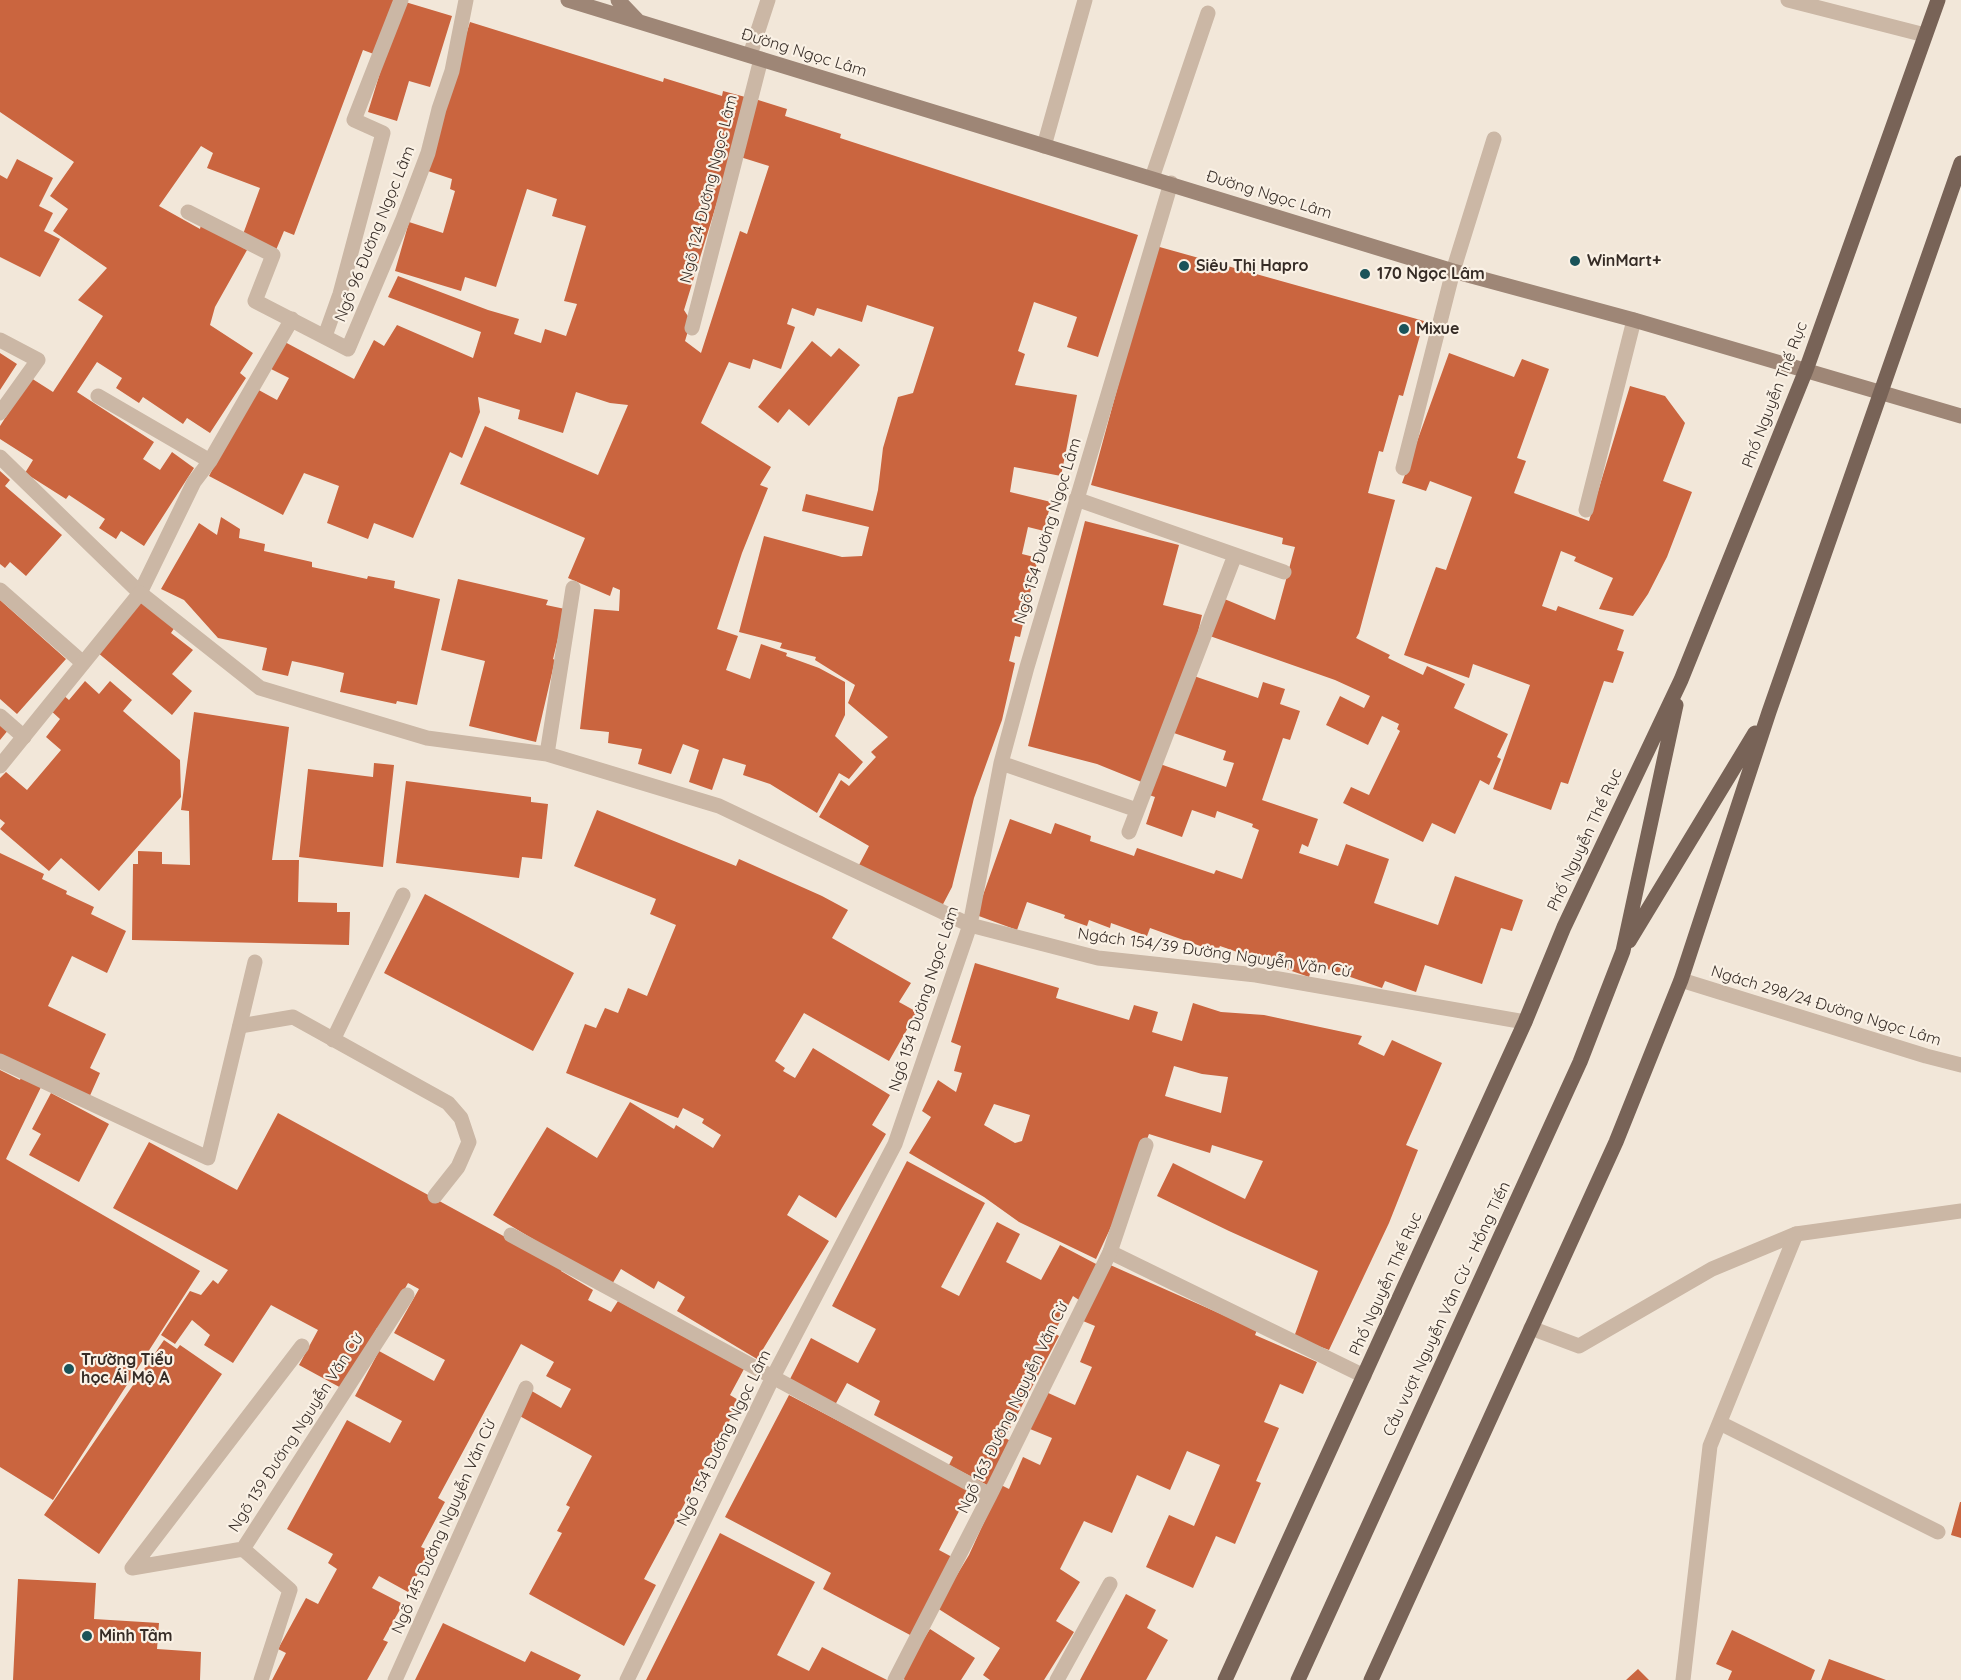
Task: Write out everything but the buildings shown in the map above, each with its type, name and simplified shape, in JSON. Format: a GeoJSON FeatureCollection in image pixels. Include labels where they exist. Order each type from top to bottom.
{"type":"FeatureCollection","features":[{"type":"Feature","properties":{"kind":"main road","name":"Đường Ngọc Lâm"},"geometry":{"type":"LineString","coordinates":[[568,0],[1453,271],[1634,320],[1961,416]]}},
{"type":"Feature","properties":{"kind":"main road"},"geometry":{"type":"LineString","coordinates":[[618,0],[640,22]]}},
{"type":"Feature","properties":{"kind":"main road","name":"Phố Nguyễn Thế Rục"},"geometry":{"type":"LineString","coordinates":[[1226,1680],[1525,1022],[1564,927],[1682,680],[1806,370],[1938,0]]}},
{"type":"Feature","properties":{"kind":"main road"},"geometry":{"type":"LineString","coordinates":[[1371,1680],[1616,1142],[1681,980],[1768,712],[1961,164]]}},
{"type":"Feature","properties":{"kind":"main road"},"geometry":{"type":"LineString","coordinates":[[1623,951],[1682,680]]}},
{"type":"Feature","properties":{"kind":"main road"},"geometry":{"type":"LineString","coordinates":[[1623,951],[1768,712]]}},
{"type":"Feature","properties":{"kind":"main road","name":"Cầu vượt Nguyễn Văn Cừ – Hồng Tiến"},"geometry":{"type":"LineString","coordinates":[[1298,1680],[1580,1062],[1623,951]]}},
{"type":"Feature","properties":{"kind":"street"},"geometry":{"type":"LineString","coordinates":[[325,336],[340,294],[383,133],[354,120],[401,0]]}},
{"type":"Feature","properties":{"kind":"street","name":"Ngõ 96 Đường Ngọc Lâm"},"geometry":{"type":"LineString","coordinates":[[188,212],[273,255],[255,301],[348,348],[404,219],[428,153],[452,70],[466,0]]}},
{"type":"Feature","properties":{"kind":"street","name":"Ngõ 124 Đường Ngọc Lâm"},"geometry":{"type":"LineString","coordinates":[[692,328],[768,0]]}},
{"type":"Feature","properties":{"kind":"street"},"geometry":{"type":"LineString","coordinates":[[1044,146],[1084,0]]}},
{"type":"Feature","properties":{"kind":"street"},"geometry":{"type":"LineString","coordinates":[[1788,0],[1926,35]]}},
{"type":"Feature","properties":{"kind":"street"},"geometry":{"type":"LineString","coordinates":[[1152,178],[1208,14]]}},
{"type":"Feature","properties":{"kind":"street"},"geometry":{"type":"LineString","coordinates":[[1403,468],[1453,271],[1494,139]]}},
{"type":"Feature","properties":{"kind":"street","name":"Ngõ 154 Đường Ngọc Lâm"},"geometry":{"type":"LineString","coordinates":[[627,1680],[773,1377],[895,1144],[970,925],[1001,763],[1026,667],[1171,183]]}},
{"type":"Feature","properties":{"kind":"street"},"geometry":{"type":"LineString","coordinates":[[0,766],[141,592],[194,482],[210,461],[292,318]]}},
{"type":"Feature","properties":{"kind":"street"},"geometry":{"type":"LineString","coordinates":[[1586,510],[1634,320]]}},
{"type":"Feature","properties":{"kind":"street"},"geometry":{"type":"LineString","coordinates":[[0,340],[38,360],[0,413]]}},
{"type":"Feature","properties":{"kind":"street"},"geometry":{"type":"LineString","coordinates":[[98,396],[210,461]]}},
{"type":"Feature","properties":{"kind":"street","name":"Ngách 154/39 Đường Nguyễn Văn Cừ"},"geometry":{"type":"LineString","coordinates":[[0,457],[141,592],[260,688],[427,738],[547,754],[719,806],[970,925],[1098,958],[1256,975],[1525,1022]]}},
{"type":"Feature","properties":{"kind":"street"},"geometry":{"type":"LineString","coordinates":[[1076,499],[1284,572]]}},
{"type":"Feature","properties":{"kind":"street"},"geometry":{"type":"LineString","coordinates":[[1129,832],[1235,555]]}},
{"type":"Feature","properties":{"kind":"street"},"geometry":{"type":"LineString","coordinates":[[547,754],[573,588]]}},
{"type":"Feature","properties":{"kind":"street"},"geometry":{"type":"LineString","coordinates":[[0,590],[83,663]]}},
{"type":"Feature","properties":{"kind":"street"},"geometry":{"type":"LineString","coordinates":[[0,716],[24,737]]}},
{"type":"Feature","properties":{"kind":"street"},"geometry":{"type":"LineString","coordinates":[[1001,763],[1137,810]]}},
{"type":"Feature","properties":{"kind":"street"},"geometry":{"type":"LineString","coordinates":[[333,1040],[403,895]]}},
{"type":"Feature","properties":{"kind":"street"},"geometry":{"type":"LineString","coordinates":[[0,1061],[208,1158],[255,962]]}},
{"type":"Feature","properties":{"kind":"street","name":"Ngách 298/24 Đường Ngọc Lâm"},"geometry":{"type":"LineString","coordinates":[[1681,980],[1961,1065]]}},
{"type":"Feature","properties":{"kind":"street"},"geometry":{"type":"LineString","coordinates":[[240,1026],[293,1017],[448,1103],[460,1118],[470,1142],[458,1167],[435,1196]]}},
{"type":"Feature","properties":{"kind":"street","name":"Ngõ 163 Đường Nguyễn Văn Cừ"},"geometry":{"type":"LineString","coordinates":[[895,1680],[990,1495],[1110,1252],[1146,1145]]}},
{"type":"Feature","properties":{"kind":"street"},"geometry":{"type":"LineString","coordinates":[[1531,1328],[1580,1346],[1712,1269],[1796,1234],[1961,1211]]}},
{"type":"Feature","properties":{"kind":"street"},"geometry":{"type":"LineString","coordinates":[[1683,1680],[1710,1446],[1796,1234]]}},
{"type":"Feature","properties":{"kind":"street"},"geometry":{"type":"LineString","coordinates":[[511,1235],[990,1495]]}},
{"type":"Feature","properties":{"kind":"street"},"geometry":{"type":"LineString","coordinates":[[1110,1252],[1364,1376]]}},
{"type":"Feature","properties":{"kind":"street","name":"Ngõ 139 Đường Nguyễn Văn Cừ"},"geometry":{"type":"LineString","coordinates":[[261,1680],[290,1590],[243,1549],[407,1295]]}},
{"type":"Feature","properties":{"kind":"street"},"geometry":{"type":"LineString","coordinates":[[243,1549],[132,1568],[302,1346]]}},
{"type":"Feature","properties":{"kind":"street","name":"Ngõ 145 Đường Nguyễn Văn Cừ"},"geometry":{"type":"LineString","coordinates":[[395,1680],[526,1388]]}},
{"type":"Feature","properties":{"kind":"street"},"geometry":{"type":"LineString","coordinates":[[1720,1424],[1938,1532]]}},
{"type":"Feature","properties":{"kind":"street"},"geometry":{"type":"LineString","coordinates":[[1057,1680],[1110,1584]]}},
{"type":"Feature","properties":{"kind":"place","name":"WinMart+"},"geometry":{"type":"Point","coordinates":[1575,261]}},
{"type":"Feature","properties":{"kind":"place","name":"Siêu Thị Hapro"},"geometry":{"type":"Point","coordinates":[1184,266]}},
{"type":"Feature","properties":{"kind":"place","name":"170 Ngọc Lâm"},"geometry":{"type":"Point","coordinates":[1365,274]}},
{"type":"Feature","properties":{"kind":"place","name":"Mixue"},"geometry":{"type":"Point","coordinates":[1404,329]}},
{"type":"Feature","properties":{"kind":"place","name":"Trường Tiểu học Ái Mộ A"},"geometry":{"type":"Point","coordinates":[69,1369]}},
{"type":"Feature","properties":{"kind":"place","name":"Minh Tâm"},"geometry":{"type":"Point","coordinates":[87,1636]}}]}
